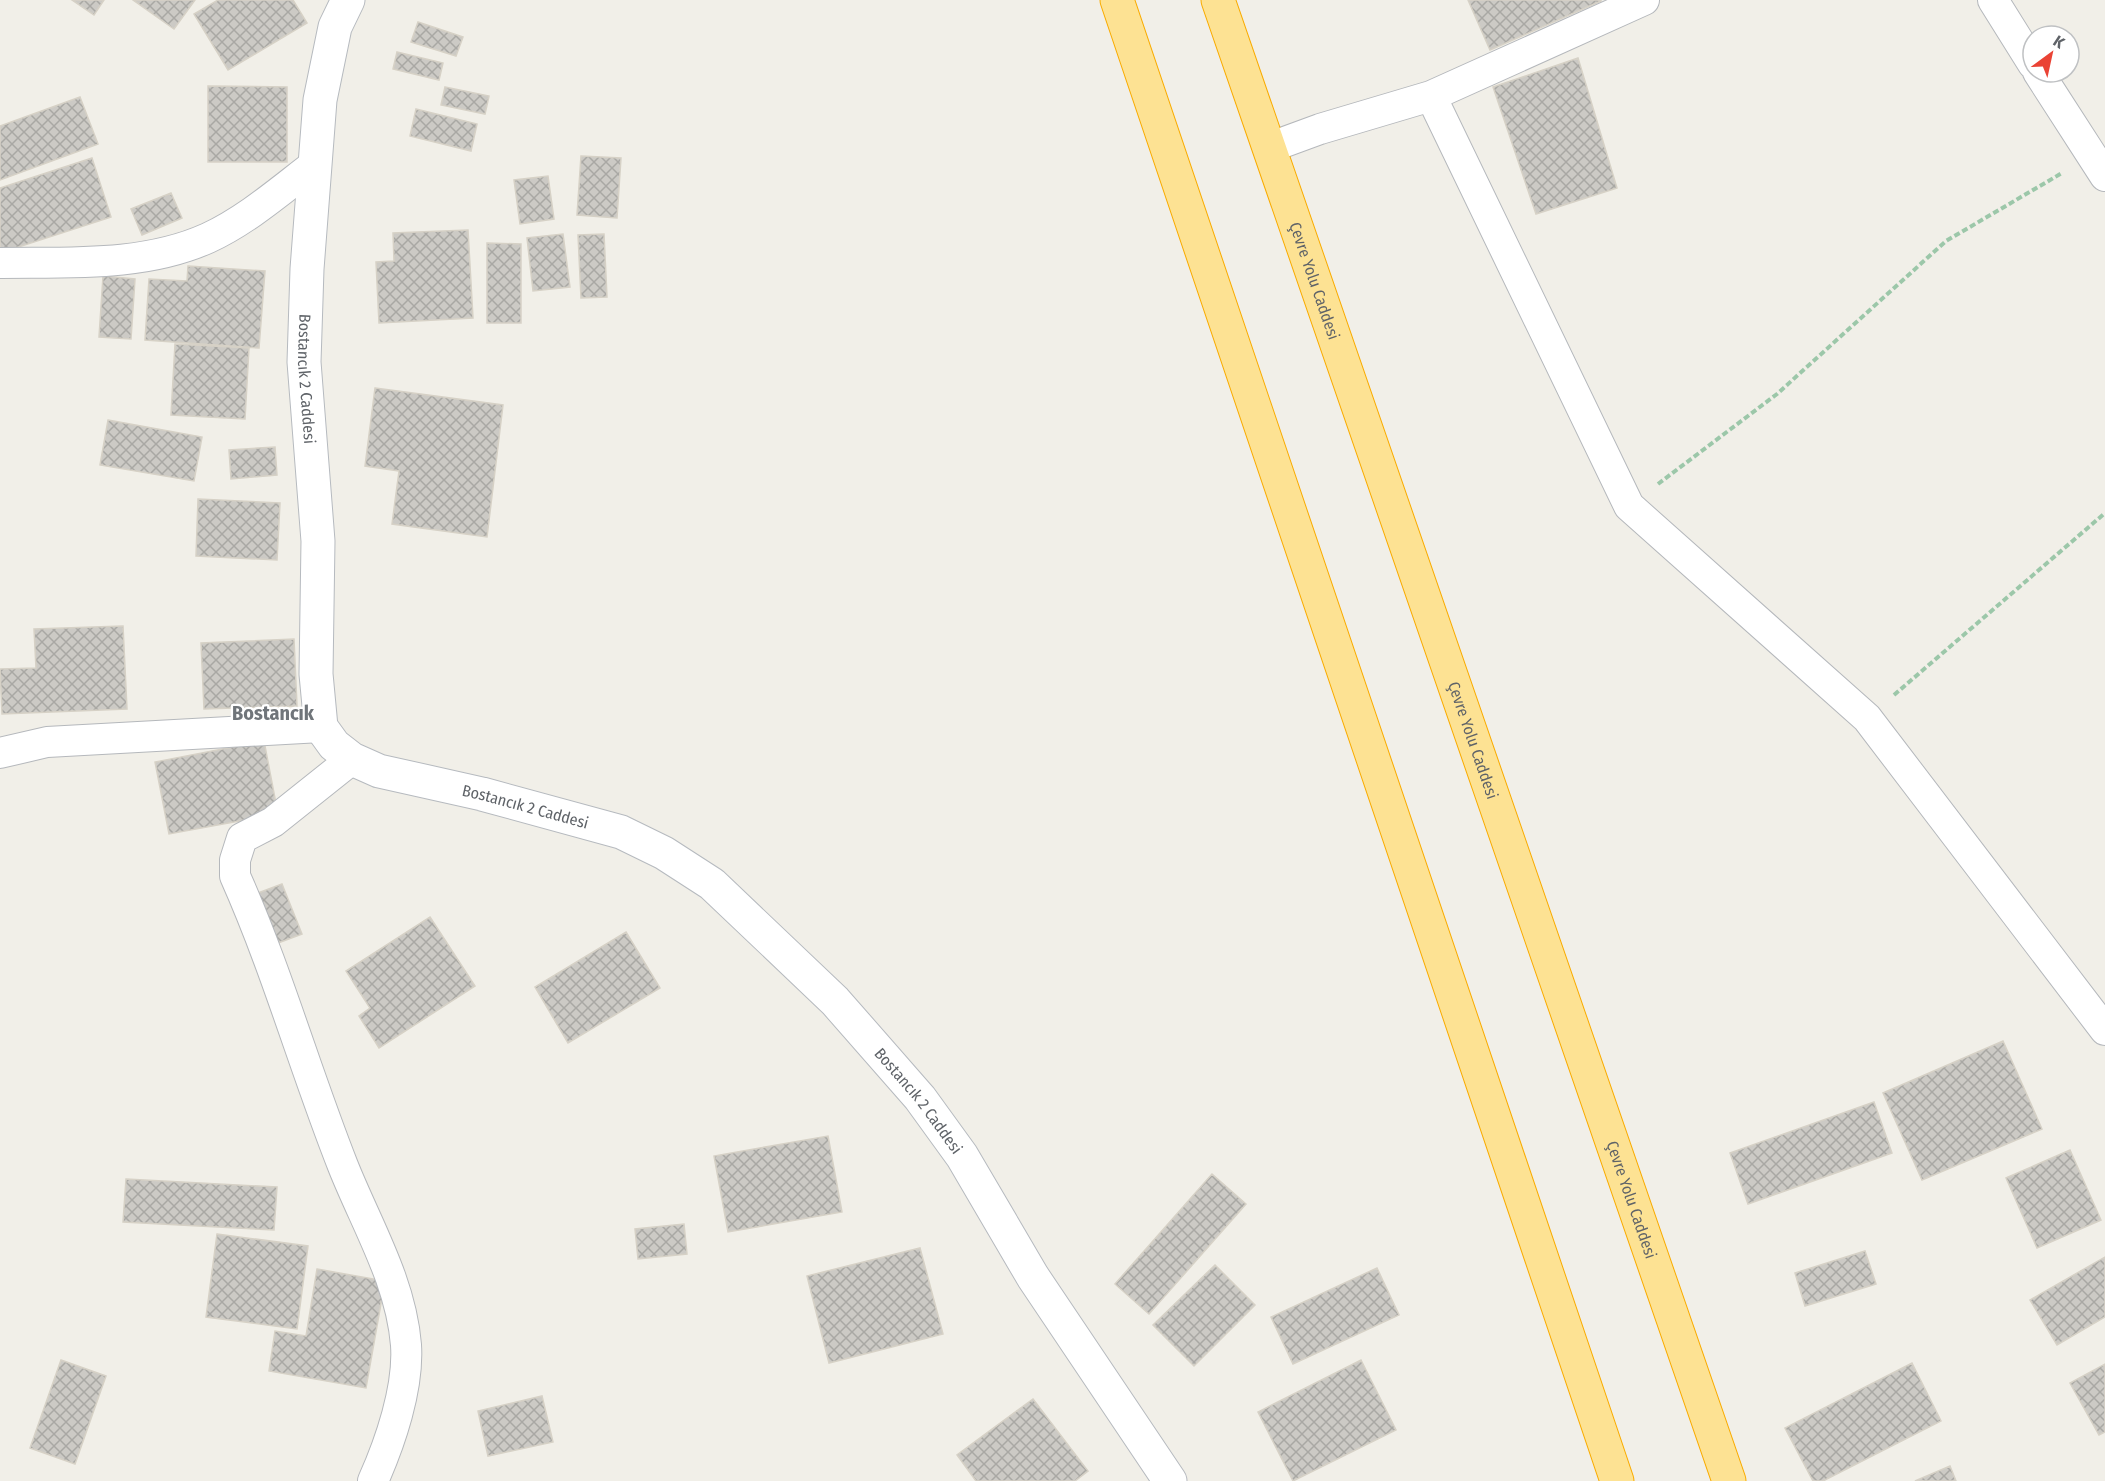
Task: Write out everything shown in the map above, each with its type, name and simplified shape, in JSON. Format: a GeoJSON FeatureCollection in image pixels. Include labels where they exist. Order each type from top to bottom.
{"type":"FeatureCollection","features":[{"type":"Feature","properties":{"kind":"highway"},"geometry":{"type":"LineString","coordinates":[[1117,0],[1617,1481]]}},
{"type":"Feature","properties":{"kind":"highway","name":"Çevre Yolu Caddesi"},"geometry":{"type":"LineString","coordinates":[[1218,0],[1685,1362],[1729,1481]]}},
{"type":"Feature","properties":{"kind":"street"},"geometry":{"type":"LineString","coordinates":[[1270,147],[1320,129],[1431,96],[1644,0]]}},
{"type":"Feature","properties":{"kind":"street"},"geometry":{"type":"LineString","coordinates":[[1993,0],[2021,45]]}},
{"type":"Feature","properties":{"kind":"street","name":"Bostancık 2 Caddesi"},"geometry":{"type":"LineString","coordinates":[[346,1],[335,27],[326,64],[314,165],[304,362],[318,541],[316,684],[321,727],[334,745],[352,759],[379,771],[482,794],[621,832],[664,852],[712,884],[783,949],[835,1001],[920,1098],[962,1156],[1033,1277],[1170,1481]]}},
{"type":"Feature","properties":{"kind":"street"},"geometry":{"type":"LineString","coordinates":[[2046,84],[2098,166]]}},
{"type":"Feature","properties":{"kind":"street"},"geometry":{"type":"LineString","coordinates":[[1431,96],[1629,506],[1867,718],[2105,1030]]}},
{"type":"Feature","properties":{"kind":"street"},"geometry":{"type":"LineString","coordinates":[[0,263],[133,260],[208,238],[254,211],[314,165]]}},
{"type":"Feature","properties":{"kind":"street"},"geometry":{"type":"LineString","coordinates":[[0,753],[47,742],[321,727]]}},
{"type":"Feature","properties":{"kind":"street"},"geometry":{"type":"LineString","coordinates":[[352,759],[273,822],[242,838],[236,860],[235,876],[292,1021],[343,1166],[391,1274],[406,1346],[401,1399],[373,1481]]}},
{"type":"Feature","properties":{"kind":"path"},"geometry":{"type":"LineString","coordinates":[[1629,506],[1777,394],[1946,241],[2098,166]]}},
{"type":"Feature","properties":{"kind":"path"},"geometry":{"type":"LineString","coordinates":[[1867,718],[2105,513]]}},
{"type":"Feature","properties":{"kind":"building"},"geometry":{"type":"Polygon","coordinates":[[[72,0],[104,0],[94,15],[72,0]]]}},
{"type":"Feature","properties":{"kind":"building"},"geometry":{"type":"Polygon","coordinates":[[[133,0],[195,0],[174,29],[133,0]]]}},
{"type":"Feature","properties":{"kind":"building"},"geometry":{"type":"Polygon","coordinates":[[[218,0],[293,0],[307,23],[228,70],[194,14],[218,0]]]}},
{"type":"Feature","properties":{"kind":"building"},"geometry":{"type":"Polygon","coordinates":[[[1468,0],[1601,0],[1601,1],[1490,50],[1468,0]]]}},
{"type":"Feature","properties":{"kind":"building"},"geometry":{"type":"Polygon","coordinates":[[[418,22],[463,37],[456,56],[411,42],[418,22]]]}},
{"type":"Feature","properties":{"kind":"building"},"geometry":{"type":"Polygon","coordinates":[[[397,52],[443,63],[439,80],[393,69],[397,52]]]}},
{"type":"Feature","properties":{"kind":"building"},"geometry":{"type":"Polygon","coordinates":[[[1578,58],[1617,188],[1536,214],[1493,87],[1578,58]]]}},
{"type":"Feature","properties":{"kind":"building"},"geometry":{"type":"Polygon","coordinates":[[[208,86],[287,87],[287,162],[208,162],[208,86]]]}},
{"type":"Feature","properties":{"kind":"building"},"geometry":{"type":"Polygon","coordinates":[[[445,87],[489,96],[485,114],[441,105],[445,87]]]}},
{"type":"Feature","properties":{"kind":"building"},"geometry":{"type":"Polygon","coordinates":[[[80,97],[98,144],[0,180],[0,126],[80,97]]]}},
{"type":"Feature","properties":{"kind":"building"},"geometry":{"type":"Polygon","coordinates":[[[416,109],[477,124],[471,151],[410,136],[416,109]]]}},
{"type":"Feature","properties":{"kind":"building"},"geometry":{"type":"Polygon","coordinates":[[[581,156],[621,158],[617,218],[577,215],[581,156]]]}},
{"type":"Feature","properties":{"kind":"building"},"geometry":{"type":"Polygon","coordinates":[[[92,158],[111,217],[0,253],[0,188],[92,158]]]}},
{"type":"Feature","properties":{"kind":"building"},"geometry":{"type":"Polygon","coordinates":[[[548,176],[554,219],[520,224],[514,180],[548,176]]]}},
{"type":"Feature","properties":{"kind":"building"},"geometry":{"type":"Polygon","coordinates":[[[171,193],[182,218],[142,235],[131,209],[171,193]]]}},
{"type":"Feature","properties":{"kind":"building"},"geometry":{"type":"Polygon","coordinates":[[[468,230],[473,318],[379,323],[376,262],[394,261],[393,233],[468,230]]]}},
{"type":"Feature","properties":{"kind":"building"},"geometry":{"type":"Polygon","coordinates":[[[563,234],[570,287],[533,291],[527,238],[563,234]]]}},
{"type":"Feature","properties":{"kind":"building"},"geometry":{"type":"Polygon","coordinates":[[[604,234],[607,297],[581,298],[578,235],[604,234]]]}},
{"type":"Feature","properties":{"kind":"building"},"geometry":{"type":"Polygon","coordinates":[[[487,243],[521,244],[521,323],[487,323],[487,243]]]}},
{"type":"Feature","properties":{"kind":"building"},"geometry":{"type":"Polygon","coordinates":[[[188,266],[265,271],[259,348],[145,340],[149,279],[187,281],[188,266]]]}},
{"type":"Feature","properties":{"kind":"building"},"geometry":{"type":"Polygon","coordinates":[[[103,276],[135,279],[131,339],[99,337],[103,276]]]}},
{"type":"Feature","properties":{"kind":"building"},"geometry":{"type":"Polygon","coordinates":[[[175,344],[249,348],[245,419],[171,415],[175,344]]]}},
{"type":"Feature","properties":{"kind":"building"},"geometry":{"type":"Polygon","coordinates":[[[375,388],[503,405],[487,537],[392,524],[399,471],[365,466],[375,388]]]}},
{"type":"Feature","properties":{"kind":"building"},"geometry":{"type":"Polygon","coordinates":[[[108,420],[202,437],[194,481],[100,465],[108,420]]]}},
{"type":"Feature","properties":{"kind":"building"},"geometry":{"type":"Polygon","coordinates":[[[275,447],[277,475],[231,479],[229,450],[275,447]]]}},
{"type":"Feature","properties":{"kind":"building"},"geometry":{"type":"Polygon","coordinates":[[[198,499],[280,503],[277,560],[196,556],[198,499]]]}},
{"type":"Feature","properties":{"kind":"building"},"geometry":{"type":"Polygon","coordinates":[[[123,626],[127,709],[2,714],[0,669],[36,668],[34,629],[123,626]]]}},
{"type":"Feature","properties":{"kind":"building"},"geometry":{"type":"Polygon","coordinates":[[[294,639],[297,706],[204,709],[201,643],[294,639]]]}},
{"type":"Feature","properties":{"kind":"building"},"geometry":{"type":"Polygon","coordinates":[[[264,741],[278,814],[169,834],[155,762],[264,741]]]}},
{"type":"Feature","properties":{"kind":"building"},"geometry":{"type":"Polygon","coordinates":[[[282,884],[302,934],[278,943],[258,893],[282,884]]]}},
{"type":"Feature","properties":{"kind":"building"},"geometry":{"type":"Polygon","coordinates":[[[430,917],[475,986],[379,1048],[359,1016],[370,1008],[346,971],[430,917]]]}},
{"type":"Feature","properties":{"kind":"building"},"geometry":{"type":"Polygon","coordinates":[[[626,932],[660,988],[568,1043],[535,987],[626,932]]]}},
{"type":"Feature","properties":{"kind":"building"},"geometry":{"type":"Polygon","coordinates":[[[2003,1041],[2042,1129],[1922,1180],[1883,1093],[2003,1041]]]}},
{"type":"Feature","properties":{"kind":"building"},"geometry":{"type":"Polygon","coordinates":[[[1874,1102],[1892,1153],[1748,1204],[1730,1153],[1874,1102]]]}},
{"type":"Feature","properties":{"kind":"building"},"geometry":{"type":"Polygon","coordinates":[[[828,1136],[842,1212],[728,1232],[714,1156],[828,1136]]]}},
{"type":"Feature","properties":{"kind":"building"},"geometry":{"type":"Polygon","coordinates":[[[2070,1150],[2101,1220],[2037,1248],[2006,1178],[2070,1150]]]}},
{"type":"Feature","properties":{"kind":"building"},"geometry":{"type":"Polygon","coordinates":[[[1212,1174],[1246,1204],[1149,1314],[1115,1284],[1212,1174]]]}},
{"type":"Feature","properties":{"kind":"building"},"geometry":{"type":"Polygon","coordinates":[[[126,1179],[277,1187],[274,1230],[123,1222],[126,1179]]]}},
{"type":"Feature","properties":{"kind":"building"},"geometry":{"type":"Polygon","coordinates":[[[684,1224],[687,1254],[638,1259],[635,1229],[684,1224]]]}},
{"type":"Feature","properties":{"kind":"building"},"geometry":{"type":"Polygon","coordinates":[[[217,1234],[308,1246],[297,1329],[206,1317],[217,1234]]]}},
{"type":"Feature","properties":{"kind":"building"},"geometry":{"type":"Polygon","coordinates":[[[920,1248],[943,1334],[829,1363],[807,1276],[920,1248]]]}},
{"type":"Feature","properties":{"kind":"building"},"geometry":{"type":"Polygon","coordinates":[[[1865,1251],[1876,1284],[1805,1306],[1795,1273],[1865,1251]]]}},
{"type":"Feature","properties":{"kind":"building"},"geometry":{"type":"Polygon","coordinates":[[[2105,1257],[2105,1317],[2057,1345],[2030,1300],[2105,1257]]]}},
{"type":"Feature","properties":{"kind":"building"},"geometry":{"type":"Polygon","coordinates":[[[1215,1265],[1255,1305],[1194,1366],[1153,1325],[1215,1265]]]}},
{"type":"Feature","properties":{"kind":"building"},"geometry":{"type":"Polygon","coordinates":[[[1377,1268],[1399,1315],[1293,1364],[1271,1317],[1377,1268]]]}},
{"type":"Feature","properties":{"kind":"building"},"geometry":{"type":"Polygon","coordinates":[[[317,1269],[385,1281],[366,1388],[269,1371],[275,1331],[306,1336],[317,1269]]]}},
{"type":"Feature","properties":{"kind":"building"},"geometry":{"type":"Polygon","coordinates":[[[61,1360],[106,1376],[75,1464],[30,1448],[61,1360]]]}},
{"type":"Feature","properties":{"kind":"building"},"geometry":{"type":"Polygon","coordinates":[[[1361,1360],[1396,1430],[1293,1481],[1258,1412],[1361,1360]]]}},
{"type":"Feature","properties":{"kind":"building"},"geometry":{"type":"Polygon","coordinates":[[[1912,1363],[1941,1421],[1823,1481],[1813,1481],[1785,1428],[1912,1363]]]}},
{"type":"Feature","properties":{"kind":"building"},"geometry":{"type":"Polygon","coordinates":[[[2105,1364],[2105,1432],[2099,1435],[2070,1383],[2105,1364]]]}},
{"type":"Feature","properties":{"kind":"building"},"geometry":{"type":"Polygon","coordinates":[[[542,1396],[553,1442],[488,1456],[478,1411],[542,1396]]]}},
{"type":"Feature","properties":{"kind":"building"},"geometry":{"type":"Polygon","coordinates":[[[1033,1399],[1088,1471],[1075,1481],[976,1481],[957,1455],[1033,1399]]]}},
{"type":"Feature","properties":{"kind":"building"},"geometry":{"type":"Polygon","coordinates":[[[1950,1466],[1956,1481],[1915,1481],[1950,1466]]]}},
{"type":"Feature","properties":{"kind":"district","name":"Bostancık"},"geometry":{"type":"Point","coordinates":[273,713]}}]}
